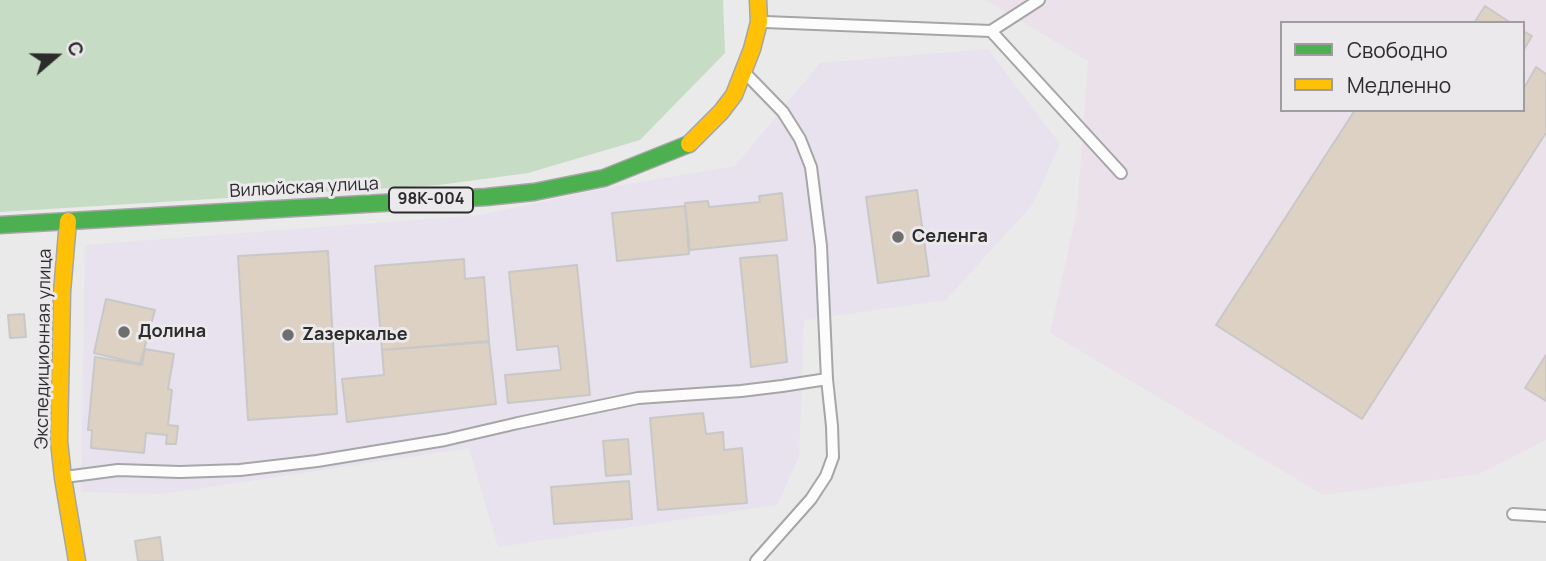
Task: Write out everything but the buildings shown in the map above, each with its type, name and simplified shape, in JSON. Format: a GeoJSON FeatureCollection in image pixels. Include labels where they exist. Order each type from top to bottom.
{"type":"FeatureCollection","features":[{"type":"Feature","properties":{"kind":"main road","name":"Вилюйская улица"},"geometry":{"type":"LineString","coordinates":[[0,225],[486,197],[566,187],[604,178],[688,145],[721,112],[734,95],[752,49],[759,22],[758,0]]}},
{"type":"Feature","properties":{"kind":"main road","name":"Экспедиционная улица"},"geometry":{"type":"LineString","coordinates":[[68,221],[62,292],[59,441],[78,561]]}},
{"type":"Feature","properties":{"kind":"lane"},"geometry":{"type":"LineString","coordinates":[[759,22],[991,31],[1039,0]]}},
{"type":"Feature","properties":{"kind":"lane"},"geometry":{"type":"LineString","coordinates":[[991,31],[1121,173]]}},
{"type":"Feature","properties":{"kind":"lane"},"geometry":{"type":"LineString","coordinates":[[743,72],[783,112],[800,139],[811,167],[821,246],[833,457],[826,476],[811,499],[756,561]]}},
{"type":"Feature","properties":{"kind":"lane"},"geometry":{"type":"LineString","coordinates":[[63,478],[118,470],[240,470],[317,461],[445,440],[638,398],[741,391],[827,379]]}},
{"type":"Feature","properties":{"kind":"lane"},"geometry":{"type":"LineString","coordinates":[[1513,514],[1546,516]]}},
{"type":"Feature","properties":{"kind":"shaded area"},"geometry":{"type":"Polygon","coordinates":[[[985,0],[1546,0],[1546,440],[1479,474],[1323,495],[1050,333],[1077,211],[1088,61],[985,0]]]}},
{"type":"Feature","properties":{"kind":"shaded area"},"geometry":{"type":"Polygon","coordinates":[[[988,49],[1060,144],[1033,204],[946,300],[804,320],[799,457],[777,505],[498,547],[469,448],[162,494],[81,492],[85,245],[480,215],[611,187],[735,166],[820,63],[988,49]]]}},
{"type":"Feature","properties":{"kind":"green space"},"geometry":{"type":"Polygon","coordinates":[[[0,0],[723,0],[725,53],[640,140],[528,173],[439,185],[0,212],[0,0]]]}},
{"type":"Feature","properties":{"kind":"traffic: fast"},"geometry":{"type":"LineString","coordinates":[[0,225],[534,192],[604,178],[689,144]]}},
{"type":"Feature","properties":{"kind":"traffic: slow"},"geometry":{"type":"LineString","coordinates":[[689,144],[734,95],[752,49],[759,22],[758,0]]}},
{"type":"Feature","properties":{"kind":"traffic: slow"},"geometry":{"type":"LineString","coordinates":[[68,221],[62,292],[59,441],[77,561]]}},
{"type":"Feature","properties":{"kind":"place","name":"Селенга"},"geometry":{"type":"Point","coordinates":[898,237]}},
{"type":"Feature","properties":{"kind":"place","name":"Долина"},"geometry":{"type":"Point","coordinates":[124,332]}},
{"type":"Feature","properties":{"kind":"place","name":"Zазеркалье"},"geometry":{"type":"Point","coordinates":[288,335]}}]}
